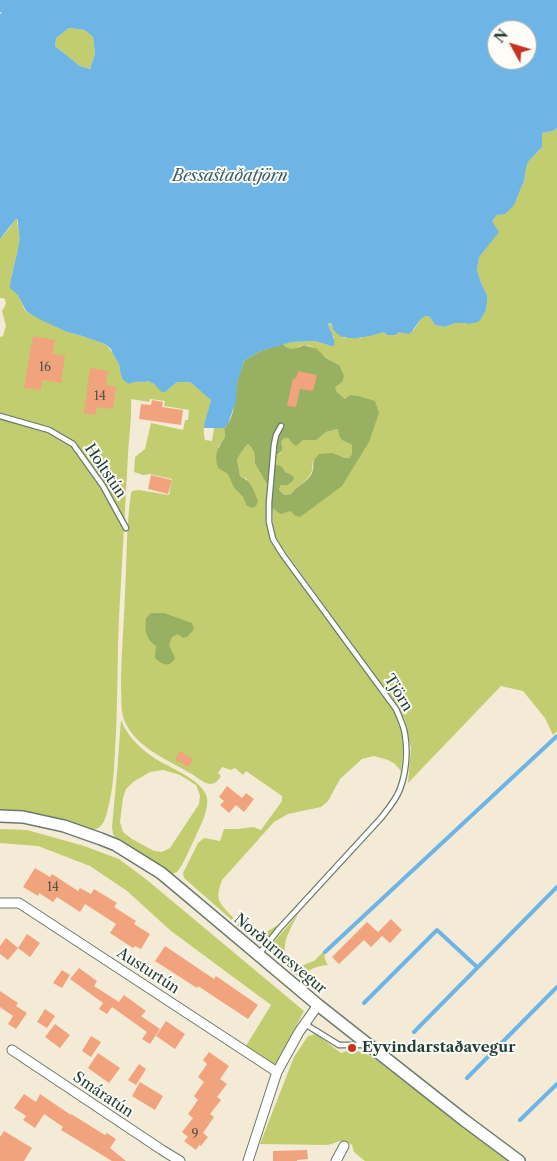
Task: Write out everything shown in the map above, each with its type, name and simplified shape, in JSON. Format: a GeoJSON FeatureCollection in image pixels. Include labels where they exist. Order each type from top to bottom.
{"type":"FeatureCollection","features":[{"type":"Feature","properties":{"kind":"street","name":"Norðurnesvegur"},"geometry":{"type":"LineString","coordinates":[[0,816],[23,817],[64,826],[101,839],[116,845],[161,874],[318,1005],[519,1161]]}},
{"type":"Feature","properties":{"kind":"street","name":"Austurtún"},"geometry":{"type":"LineString","coordinates":[[0,903],[19,903],[278,1072]]}},
{"type":"Feature","properties":{"kind":"street"},"geometry":{"type":"LineString","coordinates":[[248,1161],[278,1072],[318,1005]]}},
{"type":"Feature","properties":{"kind":"street","name":"Smáratún"},"geometry":{"type":"LineString","coordinates":[[12,1050],[180,1161]]}},
{"type":"Feature","properties":{"kind":"street"},"geometry":{"type":"LineString","coordinates":[[336,1161],[344,1146]]}},
{"type":"Feature","properties":{"kind":"lane","name":"Holtstún"},"geometry":{"type":"LineString","coordinates":[[0,416],[49,430],[72,444],[103,486],[126,528]]}},
{"type":"Feature","properties":{"kind":"lane","name":"Tjörn"},"geometry":{"type":"LineString","coordinates":[[258,955],[279,929],[393,803],[400,789],[406,751],[405,734],[396,709],[273,539],[269,522],[270,483],[274,445],[276,435],[281,426]]}},
{"type":"Feature","properties":{"kind":"lane"},"geometry":{"type":"LineString","coordinates":[[305,1024],[340,1045],[369,1045]]}},
{"type":"Feature","properties":{"kind":"green space"},"geometry":{"type":"Polygon","coordinates":[[[69,28],[86,30],[93,37],[95,54],[90,69],[80,66],[55,46],[56,38],[69,28]]]}},
{"type":"Feature","properties":{"kind":"green space"},"geometry":{"type":"Polygon","coordinates":[[[557,128],[557,731],[553,735],[545,718],[523,691],[501,686],[408,783],[411,748],[405,720],[394,701],[276,539],[272,508],[277,511],[291,511],[369,442],[345,399],[337,392],[335,387],[339,365],[310,346],[304,345],[289,349],[283,344],[315,341],[331,346],[334,337],[328,324],[332,324],[333,330],[344,338],[360,338],[384,332],[387,335],[396,335],[399,332],[414,330],[422,317],[425,316],[430,317],[435,325],[445,327],[455,323],[466,323],[481,319],[486,310],[487,295],[477,270],[479,257],[492,221],[516,200],[524,181],[528,162],[542,147],[542,133],[553,131],[557,128]]]}},
{"type":"Feature","properties":{"kind":"green space"},"geometry":{"type":"Polygon","coordinates":[[[18,219],[20,235],[11,277],[25,311],[67,332],[105,344],[113,353],[119,364],[120,371],[133,380],[150,382],[165,392],[177,382],[190,382],[212,400],[204,425],[205,440],[212,441],[214,428],[224,428],[225,437],[218,447],[234,488],[243,497],[246,505],[247,479],[240,476],[237,459],[248,444],[251,447],[254,452],[255,464],[268,486],[268,528],[273,541],[283,559],[387,699],[400,723],[403,744],[401,771],[388,760],[374,756],[362,759],[340,779],[328,801],[321,807],[288,814],[274,822],[222,880],[219,900],[235,920],[257,933],[269,930],[279,924],[266,939],[258,943],[184,878],[183,873],[198,843],[204,838],[220,841],[224,829],[253,827],[261,830],[282,801],[282,796],[246,771],[243,775],[235,768],[231,770],[222,767],[218,773],[221,776],[217,781],[209,784],[206,783],[145,746],[130,731],[123,718],[121,664],[127,531],[131,494],[132,491],[139,490],[169,495],[172,479],[134,472],[135,457],[145,449],[151,423],[183,430],[185,420],[188,420],[189,410],[164,406],[165,401],[150,399],[149,402],[131,399],[119,618],[117,718],[113,780],[105,819],[99,828],[92,830],[0,813],[0,337],[3,336],[6,326],[2,311],[6,304],[5,299],[0,298],[0,239],[18,219]]]}},
{"type":"Feature","properties":{"kind":"green space"},"geometry":{"type":"Polygon","coordinates":[[[283,344],[290,348],[304,345],[317,349],[326,358],[339,365],[344,376],[342,382],[335,387],[337,392],[345,399],[350,395],[375,401],[379,413],[369,442],[342,486],[300,517],[294,515],[291,511],[281,514],[272,508],[268,486],[255,464],[254,452],[248,444],[237,459],[240,476],[250,483],[255,493],[258,501],[256,506],[252,508],[246,505],[243,497],[234,488],[228,474],[218,468],[217,452],[225,437],[224,428],[228,424],[232,413],[238,380],[244,361],[260,351],[283,344]],[[338,429],[326,432],[316,440],[303,440],[296,446],[288,438],[283,439],[281,442],[282,450],[275,456],[275,465],[279,465],[285,472],[294,477],[293,481],[288,485],[281,485],[279,489],[282,493],[285,495],[291,494],[308,479],[313,470],[313,462],[319,454],[333,453],[349,458],[352,454],[352,445],[342,440],[338,429]]]}},
{"type":"Feature","properties":{"kind":"green space"},"geometry":{"type":"Polygon","coordinates":[[[338,429],[352,445],[352,454],[349,458],[333,453],[313,461],[312,472],[307,479],[291,494],[285,495],[282,493],[279,489],[281,485],[288,485],[293,481],[294,477],[285,472],[283,468],[275,465],[275,456],[281,453],[281,441],[288,438],[292,443],[316,439],[326,432],[338,429]]]}},
{"type":"Feature","properties":{"kind":"green space"},"geometry":{"type":"Polygon","coordinates":[[[151,613],[164,613],[192,623],[194,629],[188,636],[183,638],[178,634],[172,637],[169,645],[175,658],[171,663],[163,664],[155,658],[156,646],[146,634],[146,618],[151,613]]]}},
{"type":"Feature","properties":{"kind":"green space"},"geometry":{"type":"Polygon","coordinates":[[[121,720],[129,735],[145,751],[191,779],[204,791],[207,803],[202,823],[177,872],[170,875],[117,840],[113,834],[121,720]],[[163,770],[150,772],[133,782],[126,789],[120,822],[123,832],[154,851],[162,852],[170,848],[199,804],[200,795],[196,785],[180,775],[163,770]]]}},
{"type":"Feature","properties":{"kind":"green space"},"geometry":{"type":"Polygon","coordinates":[[[0,829],[27,830],[84,846],[119,859],[147,880],[304,1011],[276,1065],[246,1046],[271,1005],[171,931],[127,891],[90,866],[38,846],[0,843],[0,829]]]}},
{"type":"Feature","properties":{"kind":"green space"},"geometry":{"type":"Polygon","coordinates":[[[298,914],[285,943],[287,957],[292,962],[301,966],[314,961],[326,949],[325,957],[328,965],[313,968],[300,978],[267,950],[298,914]]]}},
{"type":"Feature","properties":{"kind":"green space"},"geometry":{"type":"Polygon","coordinates":[[[316,1034],[341,1053],[356,1051],[371,1056],[507,1161],[365,1161],[354,1152],[352,1145],[347,1142],[340,1141],[328,1145],[260,1144],[294,1057],[308,1036],[316,1034]]]}},
{"type":"Feature","properties":{"kind":"water","name":"Bessastaðatjörn"},"geometry":{"type":"Polygon","coordinates":[[[0,0],[557,0],[557,128],[553,131],[542,133],[542,147],[528,162],[524,181],[514,205],[505,214],[497,215],[492,221],[499,232],[479,257],[477,270],[487,295],[486,310],[481,319],[478,322],[468,324],[455,323],[445,327],[435,325],[430,317],[425,316],[409,334],[399,332],[396,335],[387,335],[384,332],[358,338],[340,336],[333,330],[330,323],[328,324],[334,338],[334,346],[315,341],[292,342],[260,351],[244,361],[237,383],[236,401],[228,424],[224,428],[204,428],[211,400],[190,382],[177,382],[165,392],[162,392],[148,381],[129,384],[123,380],[119,364],[111,349],[105,344],[67,332],[37,318],[26,311],[18,295],[10,288],[20,237],[18,219],[16,219],[0,239],[0,14],[2,13],[0,12],[0,0]],[[69,28],[56,38],[55,46],[80,66],[90,69],[95,54],[93,37],[85,30],[69,28]]]}},
{"type":"Feature","properties":{"kind":"building"},"geometry":{"type":"Polygon","coordinates":[[[33,336],[55,340],[53,354],[65,356],[61,383],[42,380],[41,390],[24,388],[33,336]]]}},
{"type":"Feature","properties":{"kind":"building"},"geometry":{"type":"Polygon","coordinates":[[[90,368],[108,371],[106,385],[116,387],[113,409],[97,407],[95,415],[84,413],[90,368]]]}},
{"type":"Feature","properties":{"kind":"building"},"geometry":{"type":"Polygon","coordinates":[[[298,371],[317,375],[313,391],[300,389],[296,407],[287,406],[293,378],[296,379],[298,371]]]}},
{"type":"Feature","properties":{"kind":"building"},"geometry":{"type":"Polygon","coordinates":[[[152,400],[163,402],[162,407],[183,410],[181,425],[139,419],[141,404],[151,405],[152,400]]]}},
{"type":"Feature","properties":{"kind":"building"},"geometry":{"type":"Polygon","coordinates":[[[151,475],[172,480],[168,494],[148,489],[151,475]]]}},
{"type":"Feature","properties":{"kind":"building"},"geometry":{"type":"Polygon","coordinates":[[[180,751],[193,759],[189,767],[175,760],[180,751]]]}},
{"type":"Feature","properties":{"kind":"building"},"geometry":{"type":"Polygon","coordinates":[[[227,786],[242,798],[246,793],[254,799],[244,812],[236,805],[229,813],[220,805],[224,801],[219,797],[227,786]]]}},
{"type":"Feature","properties":{"kind":"building"},"geometry":{"type":"Polygon","coordinates":[[[35,868],[50,877],[52,874],[78,891],[80,888],[91,894],[94,889],[117,903],[114,907],[136,921],[134,924],[150,934],[141,949],[135,946],[133,948],[110,933],[116,924],[85,904],[80,912],[57,897],[53,902],[39,893],[38,896],[23,887],[35,868]]]}},
{"type":"Feature","properties":{"kind":"building"},"geometry":{"type":"Polygon","coordinates":[[[391,919],[402,930],[390,943],[382,936],[371,947],[364,940],[339,964],[332,957],[367,922],[380,934],[378,932],[391,919]]]}},
{"type":"Feature","properties":{"kind":"building"},"geometry":{"type":"Polygon","coordinates":[[[27,934],[40,943],[30,957],[18,948],[27,934]]]}},
{"type":"Feature","properties":{"kind":"building"},"geometry":{"type":"Polygon","coordinates":[[[6,938],[18,948],[8,960],[0,954],[0,946],[6,938]]]}},
{"type":"Feature","properties":{"kind":"building"},"geometry":{"type":"Polygon","coordinates":[[[165,946],[214,979],[216,976],[258,1005],[248,1019],[198,986],[197,988],[155,961],[165,946]]]}},
{"type":"Feature","properties":{"kind":"building"},"geometry":{"type":"Polygon","coordinates":[[[79,968],[97,981],[94,986],[119,1002],[124,995],[146,1011],[141,1016],[160,1029],[150,1044],[142,1039],[147,1032],[112,1007],[107,1014],[99,1009],[103,1003],[70,979],[79,968]]]}},
{"type":"Feature","properties":{"kind":"building"},"geometry":{"type":"Polygon","coordinates":[[[62,970],[70,975],[62,988],[53,983],[62,970]]]}},
{"type":"Feature","properties":{"kind":"building"},"geometry":{"type":"Polygon","coordinates":[[[0,991],[18,1003],[16,1006],[27,1013],[16,1029],[8,1024],[13,1016],[0,1007],[0,991]]]}},
{"type":"Feature","properties":{"kind":"building"},"geometry":{"type":"Polygon","coordinates":[[[45,1009],[55,1016],[47,1028],[37,1022],[45,1009]]]}},
{"type":"Feature","properties":{"kind":"building"},"geometry":{"type":"Polygon","coordinates":[[[166,1021],[185,1034],[175,1049],[156,1036],[166,1021]]]}},
{"type":"Feature","properties":{"kind":"building"},"geometry":{"type":"Polygon","coordinates":[[[55,1024],[70,1035],[60,1048],[45,1037],[55,1024]]]}},
{"type":"Feature","properties":{"kind":"building"},"geometry":{"type":"Polygon","coordinates":[[[91,1036],[101,1042],[91,1057],[82,1051],[91,1036]]]}},
{"type":"Feature","properties":{"kind":"building"},"geometry":{"type":"Polygon","coordinates":[[[209,1052],[229,1066],[220,1079],[227,1084],[217,1097],[221,1100],[210,1114],[214,1117],[203,1133],[208,1137],[196,1150],[184,1141],[188,1137],[182,1132],[193,1118],[188,1114],[198,1100],[194,1096],[204,1082],[198,1077],[207,1064],[203,1060],[209,1052]]]}},
{"type":"Feature","properties":{"kind":"building"},"geometry":{"type":"Polygon","coordinates":[[[98,1053],[120,1068],[109,1083],[88,1068],[98,1053]]]}},
{"type":"Feature","properties":{"kind":"building"},"geometry":{"type":"Polygon","coordinates":[[[139,1064],[146,1069],[136,1085],[128,1080],[139,1064]]]}},
{"type":"Feature","properties":{"kind":"building"},"geometry":{"type":"Polygon","coordinates":[[[140,1082],[163,1096],[155,1110],[132,1096],[140,1082]]]}},
{"type":"Feature","properties":{"kind":"building"},"geometry":{"type":"Polygon","coordinates":[[[24,1094],[36,1102],[40,1094],[105,1135],[107,1133],[116,1139],[110,1148],[126,1161],[112,1161],[61,1130],[63,1127],[44,1114],[35,1128],[23,1120],[26,1116],[14,1108],[24,1094]]]}},
{"type":"Feature","properties":{"kind":"building"},"geometry":{"type":"Polygon","coordinates":[[[4,1131],[32,1148],[24,1161],[0,1161],[0,1137],[4,1131]]]}},
{"type":"Feature","properties":{"kind":"building"},"geometry":{"type":"Polygon","coordinates":[[[307,1150],[308,1159],[273,1161],[273,1151],[307,1150]]]}},
{"type":"Feature","properties":{"kind":"waterway"},"geometry":{"type":"LineString","coordinates":[[325,952],[557,736]]}},
{"type":"Feature","properties":{"kind":"waterway"},"geometry":{"type":"LineString","coordinates":[[414,1032],[557,887]]}},
{"type":"Feature","properties":{"kind":"waterway"},"geometry":{"type":"LineString","coordinates":[[364,1003],[437,930],[477,967]]}},
{"type":"Feature","properties":{"kind":"waterway"},"geometry":{"type":"LineString","coordinates":[[467,1078],[557,987]]}},
{"type":"Feature","properties":{"kind":"waterway"},"geometry":{"type":"LineString","coordinates":[[520,1120],[557,1084]]}},
{"type":"Feature","properties":{"kind":"place","name":"Eyvindarstaðavegur"},"geometry":{"type":"Point","coordinates":[352,1048]}}]}
